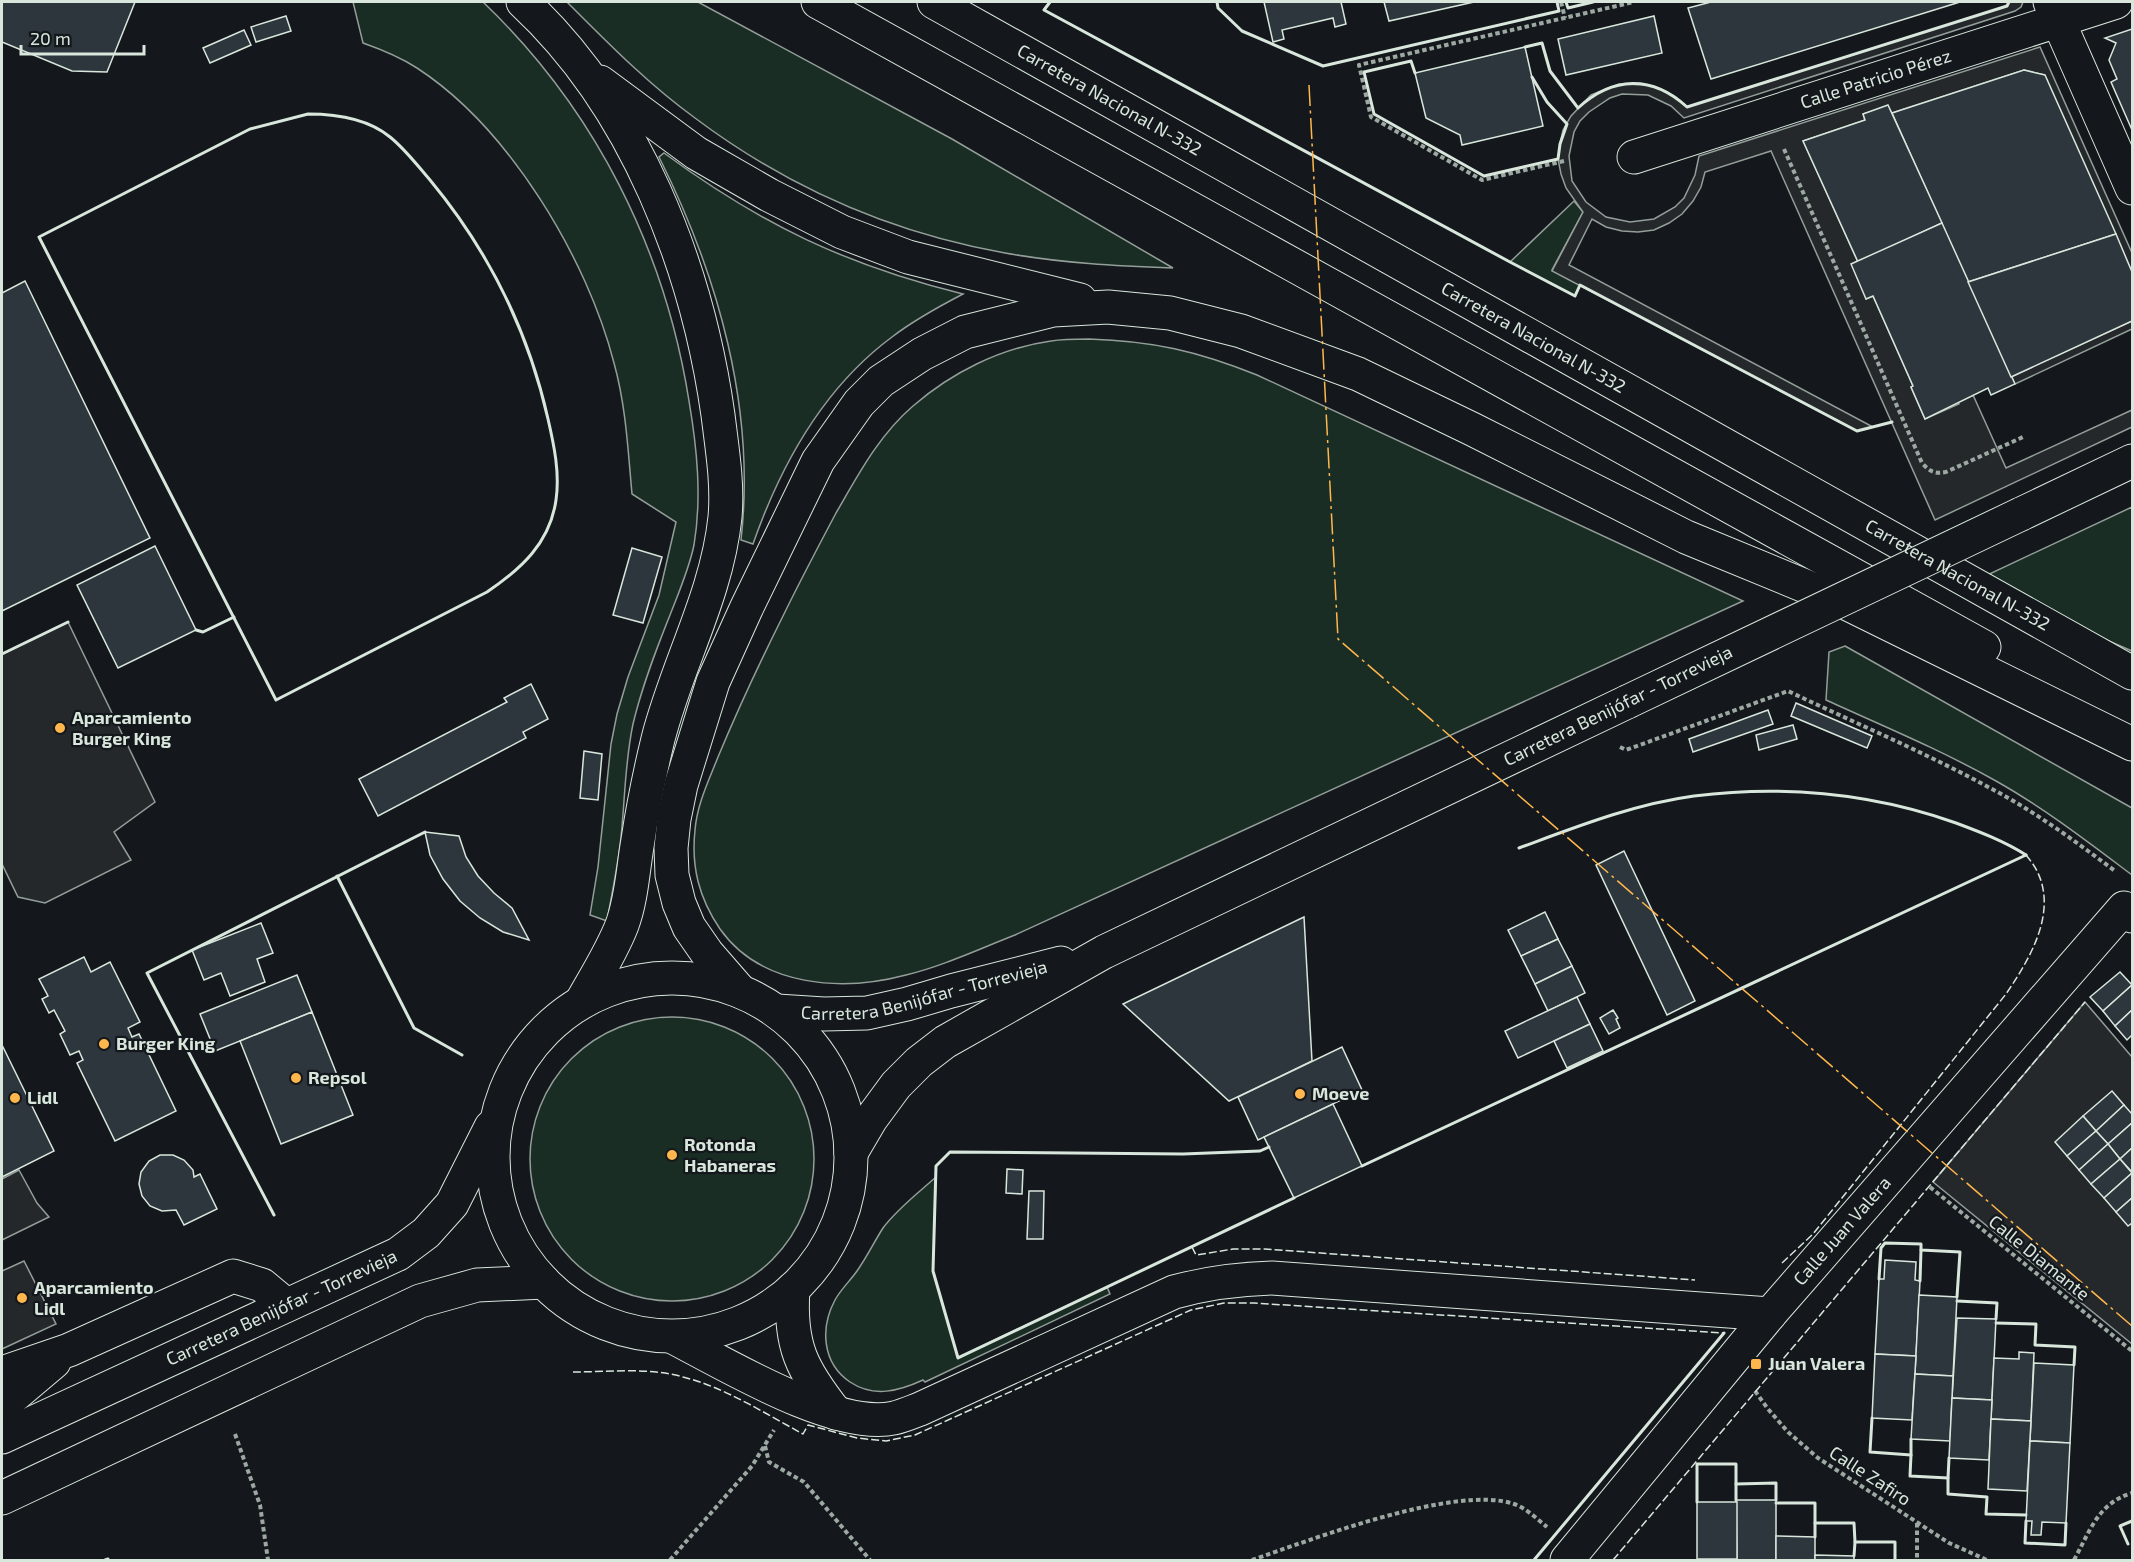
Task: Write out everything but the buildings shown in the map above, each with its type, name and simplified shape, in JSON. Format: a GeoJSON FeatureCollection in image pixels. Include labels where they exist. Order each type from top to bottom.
{"type":"FeatureCollection","features":[{"type":"Feature","properties":{"kind":"main road"},"geometry":{"type":"LineString","coordinates":[[523,2],[585,70],[647,175],[677,247],[698,312],[713,383],[724,462],[725,515],[720,553],[708,599],[675,680],[658,737],[646,791],[631,889],[623,923],[582,1001]]}},
{"type":"Feature","properties":{"kind":"main road"},"geometry":{"type":"LineString","coordinates":[[818,2],[2004,658],[2133,737]]}},
{"type":"Feature","properties":{"kind":"main road","name":"Carretera Nacional N-332"},"geometry":{"type":"LineString","coordinates":[[934,2],[2133,673]]}},
{"type":"Feature","properties":{"kind":"main road","name":"Calle Patricio Pérez"},"geometry":{"type":"LineString","coordinates":[[1634,158],[2054,11],[2116,2]]}},
{"type":"Feature","properties":{"kind":"main road"},"geometry":{"type":"LineString","coordinates":[[2054,11],[2133,188]]}},
{"type":"Feature","properties":{"kind":"main road"},"geometry":{"type":"LineString","coordinates":[[585,70],[696,153],[769,195],[842,232],[908,257],[1108,307],[1170,313],[1241,331],[1358,374],[1686,537],[1844,602],[2133,744]]}},
{"type":"Feature","properties":{"kind":"main road"},"geometry":{"type":"LineString","coordinates":[[740,990],[707,953],[689,927],[679,903],[672,875],[674,819],[681,785],[713,682],[818,461],[860,403],[880,381],[921,354],[965,332],[1011,319],[1053,310],[1108,307]]}},
{"type":"Feature","properties":{"kind":"main road","name":"Carretera Benijófar - Torrevieja"},"geometry":{"type":"LineString","coordinates":[[851,1153],[871,1119],[896,1085],[919,1062],[945,1042],[1104,952],[2133,461]]}},
{"type":"Feature","properties":{"kind":"main road","name":"Calle Juan Valera"},"geometry":{"type":"LineString","coordinates":[[1567,1560],[1770,1314],[2128,912]]}},
{"type":"Feature","properties":{"kind":"main road","name":"Carretera Benijófar - Torrevieja"},"geometry":{"type":"LineString","coordinates":[[777,1011],[824,1014],[867,1012],[907,1004],[1104,952]]}},
{"type":"Feature","properties":{"kind":"main road"},"geometry":{"type":"LineString","coordinates":[[660,978],[700,979],[740,990],[777,1011],[807,1039],[831,1073],[845,1111],[851,1153],[848,1193],[834,1232],[817,1263],[793,1289],[772,1306],[749,1319],[699,1335],[673,1336],[639,1333],[597,1320],[560,1297],[544,1282],[521,1253],[505,1219],[495,1183],[494,1146],[500,1109],[509,1083],[527,1051],[552,1024],[582,1001],[620,985],[660,978]]}},
{"type":"Feature","properties":{"kind":"main road","name":"Carretera Benijófar - Torrevieja"},"geometry":{"type":"LineString","coordinates":[[2,1437],[398,1254],[426,1233],[452,1204],[500,1109]]}},
{"type":"Feature","properties":{"kind":"main road"},"geometry":{"type":"LineString","coordinates":[[2,1373],[69,1350],[234,1276],[262,1285],[286,1305]]}},
{"type":"Feature","properties":{"kind":"main road"},"geometry":{"type":"LineString","coordinates":[[673,1336],[794,1399],[860,1419],[893,1418],[920,1409],[1173,1292],[1205,1283],[1233,1279],[1272,1278],[1770,1314]]}},
{"type":"Feature","properties":{"kind":"main road"},"geometry":{"type":"LineString","coordinates":[[2,1498],[420,1301],[477,1285],[544,1282]]}},
{"type":"Feature","properties":{"kind":"main road"},"geometry":{"type":"LineString","coordinates":[[793,1289],[792,1325],[795,1343],[815,1386],[837,1413]]}},
{"type":"Feature","properties":{"kind":"main road"},"geometry":{"type":"LineString","coordinates":[[2,1409],[9,1400],[69,1350]]}},
{"type":"Feature","properties":{"kind":"path"},"geometry":{"type":"LineString","coordinates":[[1561,2],[1565,18]]}},
{"type":"Feature","properties":{"kind":"path"},"geometry":{"type":"LineString","coordinates":[[1564,161],[1482,180],[1371,117],[1359,65],[1634,2]]}},
{"type":"Feature","properties":{"kind":"path"},"geometry":{"type":"LineString","coordinates":[[1779,138],[1922,463],[1929,470],[1938,474],[1946,472],[2023,437]]}},
{"type":"Feature","properties":{"kind":"path"},"geometry":{"type":"LineString","coordinates":[[1614,744],[1626,750],[1788,691],[1992,788],[2047,822],[2116,872]]}},
{"type":"Feature","properties":{"kind":"path","name":"Calle Diamante"},"geometry":{"type":"LineString","coordinates":[[1929,1186],[2133,1351]]}},
{"type":"Feature","properties":{"kind":"path","name":"Calle Zafiro"},"geometry":{"type":"LineString","coordinates":[[1756,1392],[1788,1432],[1818,1458],[1949,1543],[1987,1560]]}},
{"type":"Feature","properties":{"kind":"path"},"geometry":{"type":"LineString","coordinates":[[670,1560],[752,1466],[776,1428]]}},
{"type":"Feature","properties":{"kind":"path"},"geometry":{"type":"LineString","coordinates":[[235,1434],[260,1505],[268,1560]]}},
{"type":"Feature","properties":{"kind":"path"},"geometry":{"type":"LineString","coordinates":[[765,1445],[770,1462],[804,1482],[870,1560]]}},
{"type":"Feature","properties":{"kind":"path"},"geometry":{"type":"LineString","coordinates":[[2074,1560],[2101,1512],[2118,1498],[2133,1493]]}},
{"type":"Feature","properties":{"kind":"path"},"geometry":{"type":"LineString","coordinates":[[1252,1560],[1377,1520],[1465,1500],[1497,1500],[1515,1504],[1550,1530]]}},
{"type":"Feature","properties":{"kind":"path"},"geometry":{"type":"LineString","coordinates":[[1917,1523],[1917,1560]]}},
{"type":"Feature","properties":{"kind":"green space"},"geometry":{"type":"Polygon","coordinates":[[[353,2],[483,2],[523,44],[559,88],[591,135],[619,185],[643,236],[678,345],[689,401],[696,455],[698,509],[694,545],[687,572],[650,668],[633,724],[620,848],[607,921],[590,915],[598,867],[611,744],[628,677],[659,595],[676,522],[632,494],[621,396],[602,323],[585,281],[564,239],[540,199],[513,160],[483,125],[451,94],[411,64],[363,43],[353,2]]]}},
{"type":"Feature","properties":{"kind":"green space"},"geometry":{"type":"Polygon","coordinates":[[[567,2],[698,2],[952,139],[1173,268],[1089,264],[1005,253],[922,233],[842,204],[766,165],[695,118],[613,48],[567,2]]]}},
{"type":"Feature","properties":{"kind":"green space"},"geometry":{"type":"Polygon","coordinates":[[[664,153],[700,179],[771,222],[806,240],[881,270],[963,294],[900,331],[867,357],[845,380],[825,404],[791,457],[764,514],[753,544],[741,540],[744,490],[743,441],[728,343],[699,248],[659,157],[664,153]]]}},
{"type":"Feature","properties":{"kind":"green space"},"geometry":{"type":"Polygon","coordinates":[[[1574,201],[1583,212],[1552,270],[1580,285],[1575,296],[1510,262],[1574,201]]]}},
{"type":"Feature","properties":{"kind":"green space"},"geometry":{"type":"Polygon","coordinates":[[[1089,339],[1134,342],[1174,349],[1257,375],[1743,601],[1015,935],[947,962],[906,975],[856,983],[804,980],[780,974],[757,963],[737,948],[720,929],[707,906],[698,882],[694,857],[696,820],[707,783],[741,703],[836,513],[879,443],[901,417],[943,383],[977,364],[1013,349],[1056,340],[1089,339]]]}},
{"type":"Feature","properties":{"kind":"green space"},"geometry":{"type":"Polygon","coordinates":[[[2132,507],[2132,651],[2081,629],[1983,577],[2132,507]]]}},
{"type":"Feature","properties":{"kind":"green space"},"geometry":{"type":"Polygon","coordinates":[[[1845,646],[2132,808],[2132,875],[2014,791],[1933,749],[1826,700],[1829,652],[1845,646]]]}},
{"type":"Feature","properties":{"kind":"green space"},"geometry":{"type":"Polygon","coordinates":[[[672,1017],[700,1020],[726,1028],[751,1041],[772,1059],[790,1080],[803,1105],[811,1131],[814,1159],[811,1187],[803,1213],[790,1238],[772,1259],[751,1277],[726,1290],[700,1298],[672,1301],[644,1298],[618,1290],[593,1277],[572,1259],[554,1238],[541,1213],[533,1187],[530,1159],[533,1131],[541,1105],[554,1080],[572,1059],[593,1041],[618,1028],[644,1020],[672,1017]]]}},
{"type":"Feature","properties":{"kind":"green space"},"geometry":{"type":"Polygon","coordinates":[[[936,1177],[933,1271],[958,1357],[1107,1287],[1110,1294],[925,1382],[923,1380],[887,1391],[859,1387],[841,1374],[829,1355],[826,1333],[830,1311],[837,1296],[861,1266],[883,1228],[901,1208],[936,1177]]]}},
{"type":"Feature","properties":{"kind":"shaded area"},"geometry":{"type":"Polygon","coordinates":[[[2009,2],[2023,2],[2021,7],[2015,11],[1684,118],[1671,106],[1648,95],[1622,94],[1610,98],[1589,112],[1574,132],[1569,156],[1572,181],[1586,202],[1606,217],[1630,222],[1654,219],[1675,207],[1684,198],[1695,175],[1699,156],[2040,47],[2132,253],[2132,272],[2044,75],[2024,70],[1892,113],[1888,106],[1863,114],[1865,120],[1803,141],[1858,262],[1866,299],[1873,296],[1925,419],[1973,395],[2006,468],[2132,410],[2132,427],[1935,520],[1771,151],[1705,172],[1701,187],[1682,214],[1654,230],[1622,231],[1606,227],[1592,219],[1569,265],[1873,427],[1857,431],[1552,271],[1583,212],[1566,188],[1561,174],[1558,159],[1563,130],[1571,116],[1591,95],[1619,84],[1649,85],[1676,97],[1687,107],[2007,6],[2009,2]]]}},
{"type":"Feature","properties":{"kind":"shaded area"},"geometry":{"type":"Polygon","coordinates":[[[2132,321],[2132,329],[2015,384],[2011,377],[2132,321]]]}},
{"type":"Feature","properties":{"kind":"shaded area","name":"Aparcamiento Burger King"},"geometry":{"type":"Polygon","coordinates":[[[68,622],[155,802],[114,832],[131,860],[45,903],[18,897],[2,864],[2,654],[68,622]]]}},
{"type":"Feature","properties":{"kind":"shaded area"},"geometry":{"type":"Polygon","coordinates":[[[2085,1002],[2132,1057],[2132,1344],[1933,1182],[2085,1002]]]}},
{"type":"Feature","properties":{"kind":"shaded area","name":"Aparcamiento Lidl"},"geometry":{"type":"Polygon","coordinates":[[[19,1170],[37,1203],[49,1217],[2,1240],[2,1179],[19,1170]]]}},
{"type":"Feature","properties":{"kind":"shaded area","name":"Aparcamiento Lidl"},"geometry":{"type":"Polygon","coordinates":[[[24,1261],[56,1324],[2,1349],[2,1271],[24,1261]]]}},
{"type":"Feature","properties":{"kind":"fence"},"geometry":{"type":"LineString","coordinates":[[1782,1263],[1813,1234],[2006,994],[2024,966],[2038,936],[2044,903],[2043,887],[2037,871],[2026,855]]}},
{"type":"Feature","properties":{"kind":"fence"},"geometry":{"type":"LineString","coordinates":[[1613,1560],[2085,1002]]}},
{"type":"Feature","properties":{"kind":"fence"},"geometry":{"type":"LineString","coordinates":[[1192,1247],[1196,1255],[1233,1249],[1265,1249],[1695,1280]]}},
{"type":"Feature","properties":{"kind":"fence"},"geometry":{"type":"LineString","coordinates":[[573,1372],[642,1371],[670,1374],[714,1387],[803,1434],[808,1425],[857,1438],[886,1441],[915,1435],[1191,1310],[1224,1303],[1724,1333]]}},
{"type":"Feature","properties":{"kind":"wall"},"geometry":{"type":"LineString","coordinates":[[1050,2],[1044,10],[1575,296],[1580,285],[1857,431],[1892,422]]}},
{"type":"Feature","properties":{"kind":"wall"},"geometry":{"type":"LineString","coordinates":[[1217,2],[1218,8],[1242,31],[1323,66],[1559,11],[1557,2]]}},
{"type":"Feature","properties":{"kind":"wall"},"geometry":{"type":"LineString","coordinates":[[1566,2],[1568,8],[1593,2]]}},
{"type":"Feature","properties":{"kind":"wall"},"geometry":{"type":"LineString","coordinates":[[1525,47],[1542,43],[1550,71],[1578,108],[1591,97],[1605,90],[1619,85],[1632,84],[1660,89],[1687,107],[2007,6],[2009,2]]}},
{"type":"Feature","properties":{"kind":"wall"},"geometry":{"type":"LineString","coordinates":[[1415,73],[1411,61],[1364,72],[1374,114],[1484,176],[1558,159],[1567,124],[1547,102],[1532,77]]}},
{"type":"Feature","properties":{"kind":"wall"},"geometry":{"type":"LineString","coordinates":[[308,114],[351,118],[371,125],[390,137],[430,180],[470,234],[503,292],[540,386],[557,469],[557,490],[553,515],[540,542],[522,564],[487,592],[276,700],[39,237],[250,129],[308,114]]}},
{"type":"Feature","properties":{"kind":"wall"},"geometry":{"type":"LineString","coordinates":[[196,630],[203,632],[234,617]]}},
{"type":"Feature","properties":{"kind":"wall"},"geometry":{"type":"LineString","coordinates":[[2,654],[68,622]]}},
{"type":"Feature","properties":{"kind":"wall"},"geometry":{"type":"LineString","coordinates":[[1519,848],[1605,817],[1649,805],[1694,796],[1761,791],[1826,794],[1892,805],[1983,833],[2026,855]]}},
{"type":"Feature","properties":{"kind":"wall"},"geometry":{"type":"LineString","coordinates":[[274,1215],[147,973],[425,832]]}},
{"type":"Feature","properties":{"kind":"wall"},"geometry":{"type":"LineString","coordinates":[[1362,1166],[2026,855]]}},
{"type":"Feature","properties":{"kind":"wall"},"geometry":{"type":"LineString","coordinates":[[337,876],[414,1028],[462,1055]]}},
{"type":"Feature","properties":{"kind":"wall"},"geometry":{"type":"LineString","coordinates":[[1269,1147],[1260,1151],[1183,1154],[950,1152],[936,1166],[933,1271],[958,1358],[1294,1198]]}},
{"type":"Feature","properties":{"kind":"wall"},"geometry":{"type":"LineString","coordinates":[[1879,1279],[1881,1248],[1885,1243],[1921,1244],[1921,1250],[1960,1252],[1957,1297]]}},
{"type":"Feature","properties":{"kind":"wall"},"geometry":{"type":"LineString","coordinates":[[1920,1281],[1921,1250]]}},
{"type":"Feature","properties":{"kind":"wall"},"geometry":{"type":"LineString","coordinates":[[1957,1301],[1997,1303],[1996,1319]]}},
{"type":"Feature","properties":{"kind":"wall"},"geometry":{"type":"LineString","coordinates":[[1996,1323],[2036,1324],[2035,1345],[2075,1347],[2074,1365]]}},
{"type":"Feature","properties":{"kind":"wall"},"geometry":{"type":"LineString","coordinates":[[1534,1560],[1724,1333]]}},
{"type":"Feature","properties":{"kind":"wall"},"geometry":{"type":"LineString","coordinates":[[1872,1418],[1870,1452],[1911,1455],[1910,1476],[1948,1478],[1948,1494],[1987,1497],[1986,1514],[2026,1515]]}},
{"type":"Feature","properties":{"kind":"wall"},"geometry":{"type":"LineString","coordinates":[[1911,1439],[1911,1455]]}},
{"type":"Feature","properties":{"kind":"wall"},"geometry":{"type":"LineString","coordinates":[[1948,1478],[1949,1458]]}},
{"type":"Feature","properties":{"kind":"wall"},"geometry":{"type":"LineString","coordinates":[[1697,1502],[1697,1464],[1736,1464],[1736,1484],[1776,1483],[1776,1500]]}},
{"type":"Feature","properties":{"kind":"wall"},"geometry":{"type":"LineString","coordinates":[[1736,1484],[1736,1500]]}},
{"type":"Feature","properties":{"kind":"wall"},"geometry":{"type":"LineString","coordinates":[[1776,1503],[1815,1503],[1815,1523],[1854,1523],[1855,1542],[1895,1542],[1895,1560]]}},
{"type":"Feature","properties":{"kind":"wall"},"geometry":{"type":"LineString","coordinates":[[2026,1521],[2025,1543],[2065,1545],[2066,1523]]}},
{"type":"Feature","properties":{"kind":"wall"},"geometry":{"type":"LineString","coordinates":[[2128,1544],[2120,1526],[2132,1521]]}},
{"type":"Feature","properties":{"kind":"wall"},"geometry":{"type":"LineString","coordinates":[[1815,1523],[1815,1537]]}},
{"type":"Feature","properties":{"kind":"wall"},"geometry":{"type":"LineString","coordinates":[[1854,1556],[1855,1542]]}},
{"type":"Feature","properties":{"kind":"wall"},"geometry":{"type":"LineString","coordinates":[[105,1560],[108,1560]]}},
{"type":"Feature","properties":{"kind":"power"},"geometry":{"type":"LineString","coordinates":[[1309,85],[1338,639],[2132,1326]]}},
{"type":"Feature","properties":{"kind":"place","name":"Aparcamiento Burger King"},"geometry":{"type":"Point","coordinates":[60,728]}},
{"type":"Feature","properties":{"kind":"place","name":"Burger King"},"geometry":{"type":"Point","coordinates":[104,1044]}},
{"type":"Feature","properties":{"kind":"place","name":"Repsol"},"geometry":{"type":"Point","coordinates":[296,1078]}},
{"type":"Feature","properties":{"kind":"place","name":"Moeve"},"geometry":{"type":"Point","coordinates":[1300,1094]}},
{"type":"Feature","properties":{"kind":"place","name":"Lidl"},"geometry":{"type":"Point","coordinates":[15,1098]}},
{"type":"Feature","properties":{"kind":"place","name":"Rotonda Habaneras"},"geometry":{"type":"Point","coordinates":[672,1155]}},
{"type":"Feature","properties":{"kind":"place","name":"Aparcamiento Lidl"},"geometry":{"type":"Point","coordinates":[22,1298]}},
{"type":"Feature","properties":{"kind":"place","name":"Juan Valera"},"geometry":{"type":"Point","coordinates":[1756,1364]}}]}
